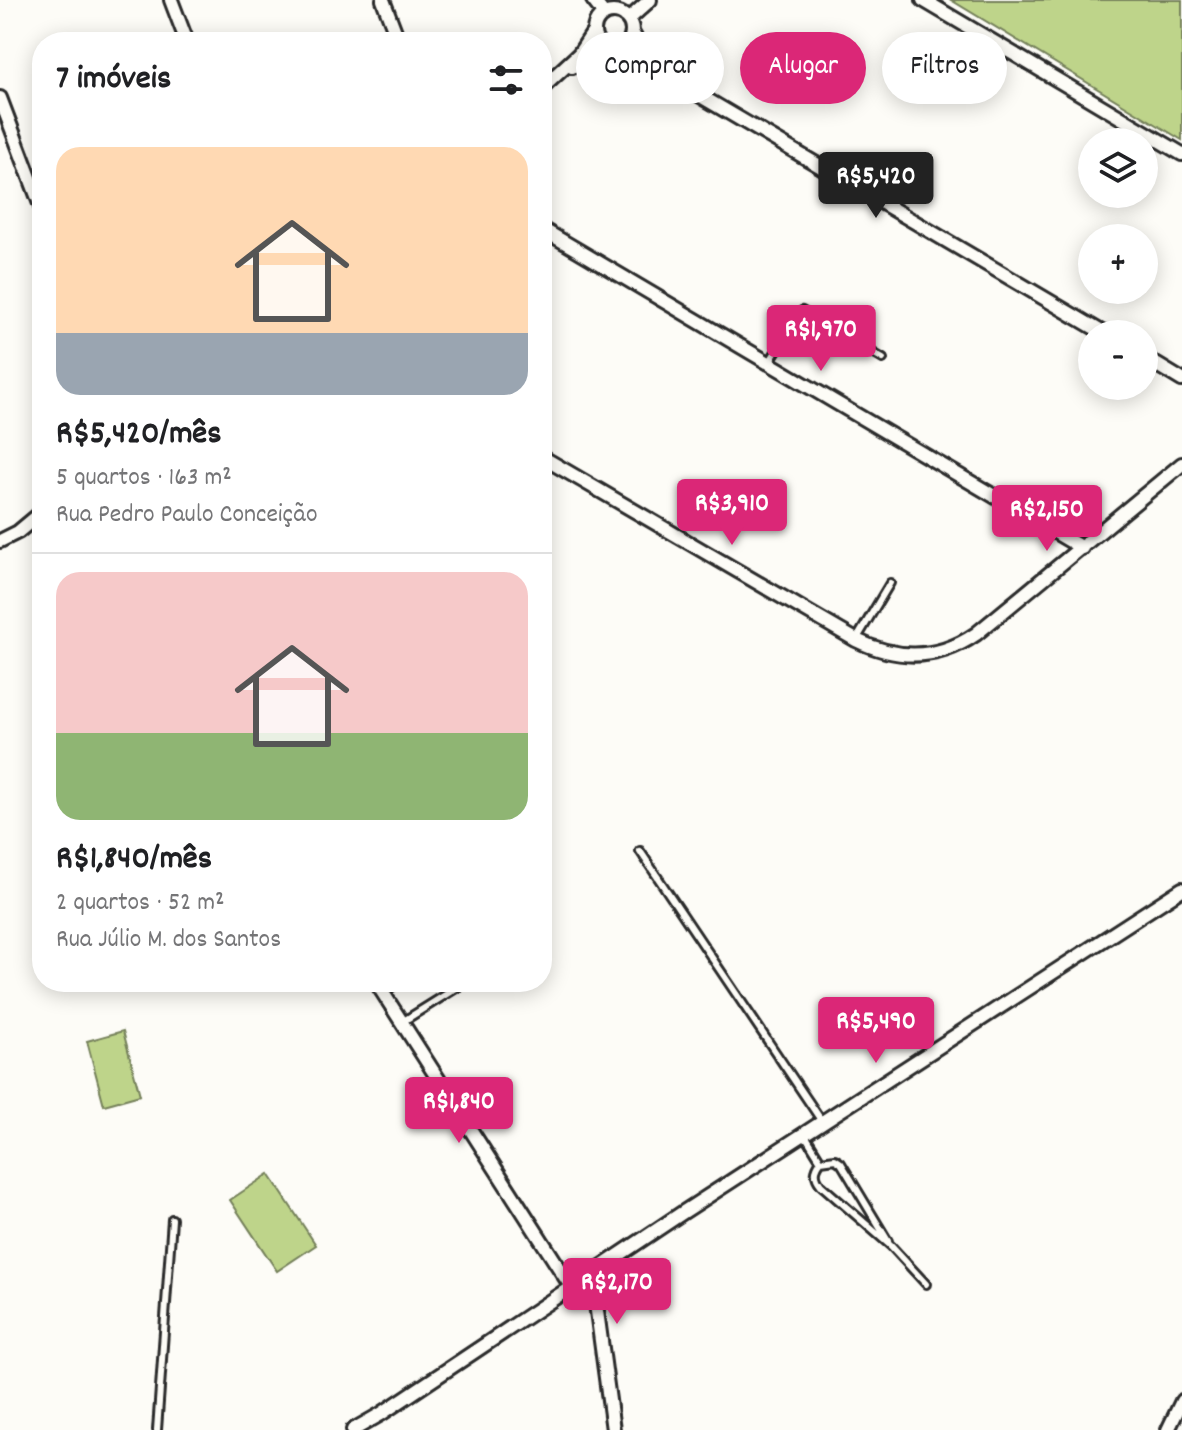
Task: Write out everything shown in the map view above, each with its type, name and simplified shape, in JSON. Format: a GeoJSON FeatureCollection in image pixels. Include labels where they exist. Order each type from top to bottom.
{"type":"FeatureCollection","features":[{"type":"Feature","properties":{"kind":"street"},"geometry":{"type":"LineString","coordinates":[[171,0],[183,32]]}},
{"type":"Feature","properties":{"kind":"street"},"geometry":{"type":"LineString","coordinates":[[383,0],[395,32]]}},
{"type":"Feature","properties":{"kind":"street"},"geometry":{"type":"LineString","coordinates":[[593,0],[604,14]]}},
{"type":"Feature","properties":{"kind":"street"},"geometry":{"type":"LineString","coordinates":[[629,19],[650,0]]}},
{"type":"Feature","properties":{"kind":"street"},"geometry":{"type":"LineString","coordinates":[[923,0],[1182,154]]}},
{"type":"Feature","properties":{"kind":"street"},"geometry":{"type":"LineString","coordinates":[[552,78],[579,54],[594,31],[598,18],[604,14],[617,12],[629,19],[632,32]]}},
{"type":"Feature","properties":{"kind":"street"},"geometry":{"type":"LineString","coordinates":[[552,80],[576,64]]}},
{"type":"Feature","properties":{"kind":"street"},"geometry":{"type":"LineString","coordinates":[[0,98],[32,183]]}},
{"type":"Feature","properties":{"kind":"street"},"geometry":{"type":"LineString","coordinates":[[714,104],[1081,320]]}},
{"type":"Feature","properties":{"kind":"street"},"geometry":{"type":"LineString","coordinates":[[552,235],[1082,548]]}},
{"type":"Feature","properties":{"kind":"street"},"geometry":{"type":"LineString","coordinates":[[1158,365],[1182,380]]}},
{"type":"Feature","properties":{"kind":"street"},"geometry":{"type":"LineString","coordinates":[[552,463],[856,640],[876,650],[917,656],[956,646],[976,634],[1182,464]]}},
{"type":"Feature","properties":{"kind":"street"},"geometry":{"type":"LineString","coordinates":[[0,541],[32,520]]}},
{"type":"Feature","properties":{"kind":"street"},"geometry":{"type":"LineString","coordinates":[[353,1430],[1182,889]]}},
{"type":"Feature","properties":{"kind":"street"},"geometry":{"type":"LineString","coordinates":[[382,992],[572,1288]]}},
{"type":"Feature","properties":{"kind":"street"},"geometry":{"type":"LineString","coordinates":[[592,1274],[613,1430]]}},
{"type":"Feature","properties":{"kind":"street"},"geometry":{"type":"LineString","coordinates":[[1168,1430],[1182,1401]]}},
{"type":"Feature","properties":{"kind":"lane"},"geometry":{"type":"LineString","coordinates":[[769,363],[802,311],[883,359]]}},
{"type":"Feature","properties":{"kind":"lane"},"geometry":{"type":"LineString","coordinates":[[856,640],[890,583]]}},
{"type":"Feature","properties":{"kind":"lane"},"geometry":{"type":"LineString","coordinates":[[640,851],[823,1123]]}},
{"type":"Feature","properties":{"kind":"lane"},"geometry":{"type":"LineString","coordinates":[[402,1022],[450,992]]}},
{"type":"Feature","properties":{"kind":"lane"},"geometry":{"type":"LineString","coordinates":[[805,1135],[821,1161]]}},
{"type":"Feature","properties":{"kind":"lane"},"geometry":{"type":"LineString","coordinates":[[891,1246],[841,1163],[835,1159],[821,1161],[815,1168],[815,1178],[891,1246],[926,1284]]}},
{"type":"Feature","properties":{"kind":"lane"},"geometry":{"type":"LineString","coordinates":[[157,1430],[172,1219]]}},
{"type":"Feature","properties":{"kind":"green space"},"geometry":{"type":"Polygon","coordinates":[[[951,0],[1182,0],[1182,140],[1007,32],[951,0]]]}},
{"type":"Feature","properties":{"kind":"green space"},"geometry":{"type":"Polygon","coordinates":[[[123,1031],[140,1095],[104,1105],[87,1041],[123,1031]]]}},
{"type":"Feature","properties":{"kind":"green space"},"geometry":{"type":"Polygon","coordinates":[[[269,1174],[316,1245],[277,1271],[230,1200],[269,1174]]]}}]}
